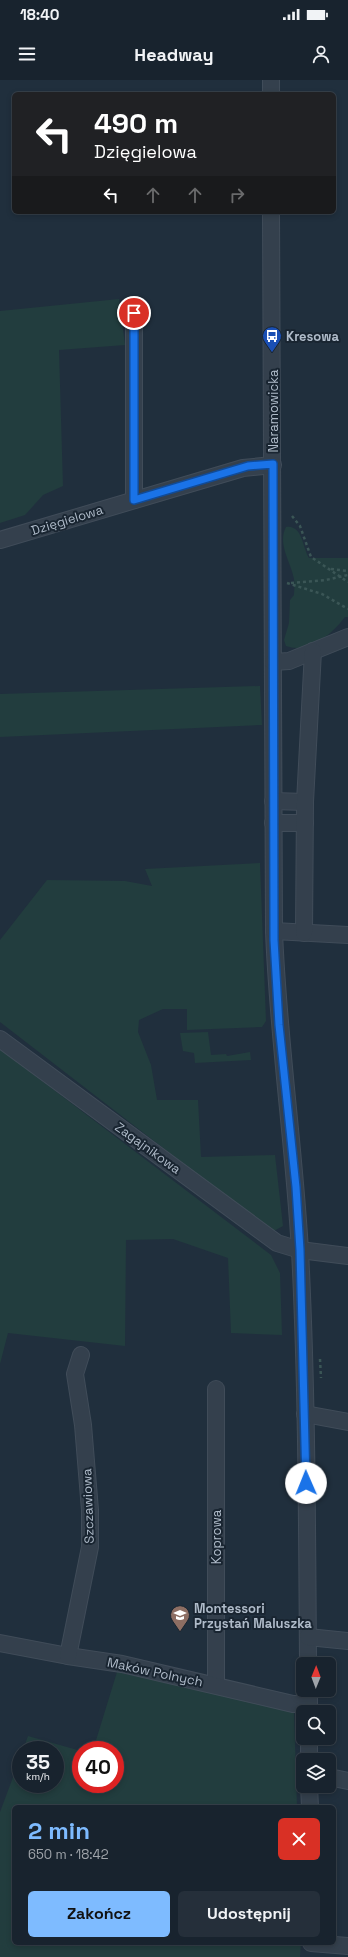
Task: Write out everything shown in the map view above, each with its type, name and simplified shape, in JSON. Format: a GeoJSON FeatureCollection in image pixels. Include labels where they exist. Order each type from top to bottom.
{"type":"FeatureCollection","features":[{"type":"Feature","properties":{"kind":"street"},"geometry":{"type":"LineString","coordinates":[[271,80],[271,92]]}},
{"type":"Feature","properties":{"kind":"street","name":"Naramowicka"},"geometry":{"type":"LineString","coordinates":[[271,214],[274,931],[279,1025],[296,1187],[300,1250],[305,1414],[308,1657]]}},
{"type":"Feature","properties":{"kind":"street"},"geometry":{"type":"LineString","coordinates":[[134,313],[134,500]]}},
{"type":"Feature","properties":{"kind":"street","name":"Dzięgielowa"},"geometry":{"type":"LineString","coordinates":[[0,540],[248,466],[273,464]]}},
{"type":"Feature","properties":{"kind":"street"},"geometry":{"type":"LineString","coordinates":[[273,662],[289,661],[348,637]]}},
{"type":"Feature","properties":{"kind":"street"},"geometry":{"type":"LineString","coordinates":[[304,933],[305,802],[313,651]]}},
{"type":"Feature","properties":{"kind":"street"},"geometry":{"type":"LineString","coordinates":[[273,801],[305,802]]}},
{"type":"Feature","properties":{"kind":"street"},"geometry":{"type":"LineString","coordinates":[[273,823],[305,823]]}},
{"type":"Feature","properties":{"kind":"street"},"geometry":{"type":"LineString","coordinates":[[274,931],[348,935]]}},
{"type":"Feature","properties":{"kind":"street","name":"Zagajnikowa"},"geometry":{"type":"LineString","coordinates":[[0,1039],[277,1243],[300,1250],[348,1256]]}},
{"type":"Feature","properties":{"kind":"street","name":"Szczawiowa"},"geometry":{"type":"LineString","coordinates":[[68,1656],[90,1547],[90,1510],[84,1433],[75,1374],[81,1355]]}},
{"type":"Feature","properties":{"kind":"street","name":"Koprowa"},"geometry":{"type":"LineString","coordinates":[[216,1389],[216,1685]]}},
{"type":"Feature","properties":{"kind":"street"},"geometry":{"type":"LineString","coordinates":[[305,1414],[348,1422]]}},
{"type":"Feature","properties":{"kind":"street"},"geometry":{"type":"LineString","coordinates":[[308,1637],[348,1641]]}},
{"type":"Feature","properties":{"kind":"street","name":"Maków Polnych"},"geometry":{"type":"LineString","coordinates":[[0,1642],[68,1656],[122,1664],[293,1704],[309,1702]]}},
{"type":"Feature","properties":{"kind":"street"},"geometry":{"type":"LineString","coordinates":[[336,1778],[348,1781]]}},
{"type":"Feature","properties":{"kind":"street"},"geometry":{"type":"LineString","coordinates":[[310,1793],[310,1805]]}},
{"type":"Feature","properties":{"kind":"street"},"geometry":{"type":"LineString","coordinates":[[310,1957],[311,1945]]}},
{"type":"Feature","properties":{"kind":"street"},"geometry":{"type":"LineString","coordinates":[[336,1945],[348,1946]]}},
{"type":"Feature","properties":{"kind":"path"},"geometry":{"type":"LineString","coordinates":[[292,516],[300,526],[311,557],[348,582]]}},
{"type":"Feature","properties":{"kind":"path"},"geometry":{"type":"LineString","coordinates":[[329,568],[348,571]]}},
{"type":"Feature","properties":{"kind":"path"},"geometry":{"type":"LineString","coordinates":[[348,575],[288,583],[322,594],[348,609]]}},
{"type":"Feature","properties":{"kind":"green space"},"geometry":{"type":"Polygon","coordinates":[[[119,299],[125,345],[59,350],[63,486],[43,495],[25,515],[0,523],[0,311],[119,299]]]}},
{"type":"Feature","properties":{"kind":"green space"},"geometry":{"type":"Polygon","coordinates":[[[286,527],[292,527],[299,533],[309,558],[348,558],[348,617],[345,617],[333,630],[319,641],[311,645],[295,648],[286,646],[284,640],[289,623],[290,600],[294,595],[294,579],[283,540],[286,527]]]}},
{"type":"Feature","properties":{"kind":"green space"},"geometry":{"type":"Polygon","coordinates":[[[260,686],[262,725],[0,737],[0,694],[260,686]]]}},
{"type":"Feature","properties":{"kind":"green space"},"geometry":{"type":"Polygon","coordinates":[[[260,863],[266,1021],[262,1027],[187,1030],[187,1009],[163,1009],[139,1020],[138,1032],[151,1065],[157,1100],[198,1100],[201,1157],[275,1155],[283,1226],[272,1232],[0,1022],[0,940],[47,880],[125,881],[152,886],[145,869],[260,863]]]}},
{"type":"Feature","properties":{"kind":"green space"},"geometry":{"type":"Polygon","coordinates":[[[208,1032],[211,1055],[226,1054],[227,1056],[250,1052],[251,1060],[195,1063],[194,1053],[183,1051],[180,1033],[208,1032]]]}},
{"type":"Feature","properties":{"kind":"green space"},"geometry":{"type":"Polygon","coordinates":[[[0,1049],[271,1255],[280,1273],[282,1335],[231,1333],[228,1258],[173,1239],[126,1240],[125,1346],[8,1333],[0,1364],[0,1049]]]}},
{"type":"Feature","properties":{"kind":"green space"},"geometry":{"type":"Polygon","coordinates":[[[117,1672],[294,1711],[297,1805],[12,1805],[12,1945],[301,1945],[300,1957],[0,1957],[0,1812],[12,1780],[12,1793],[64,1793],[64,1746],[72,1748],[72,1793],[124,1793],[124,1741],[96,1741],[117,1672]]]}},
{"type":"Feature","properties":{"kind":"green space"},"geometry":{"type":"Polygon","coordinates":[[[28,1736],[46,1741],[26,1741],[28,1736]]]}},
{"type":"Feature","properties":{"kind":"place","name":"Kresowa"},"geometry":{"type":"Point","coordinates":[272,353]}},
{"type":"Feature","properties":{"kind":"place","name":"Montessori Przystań Maluszka"},"geometry":{"type":"Point","coordinates":[180,1632]}},
{"type":"Feature","properties":{"kind":"route"},"geometry":{"type":"LineString","coordinates":[[134,313],[134,500],[248,466],[273,464],[272,747],[275,973],[296,1187],[300,1250],[304,1328],[306,1483]]}}]}
